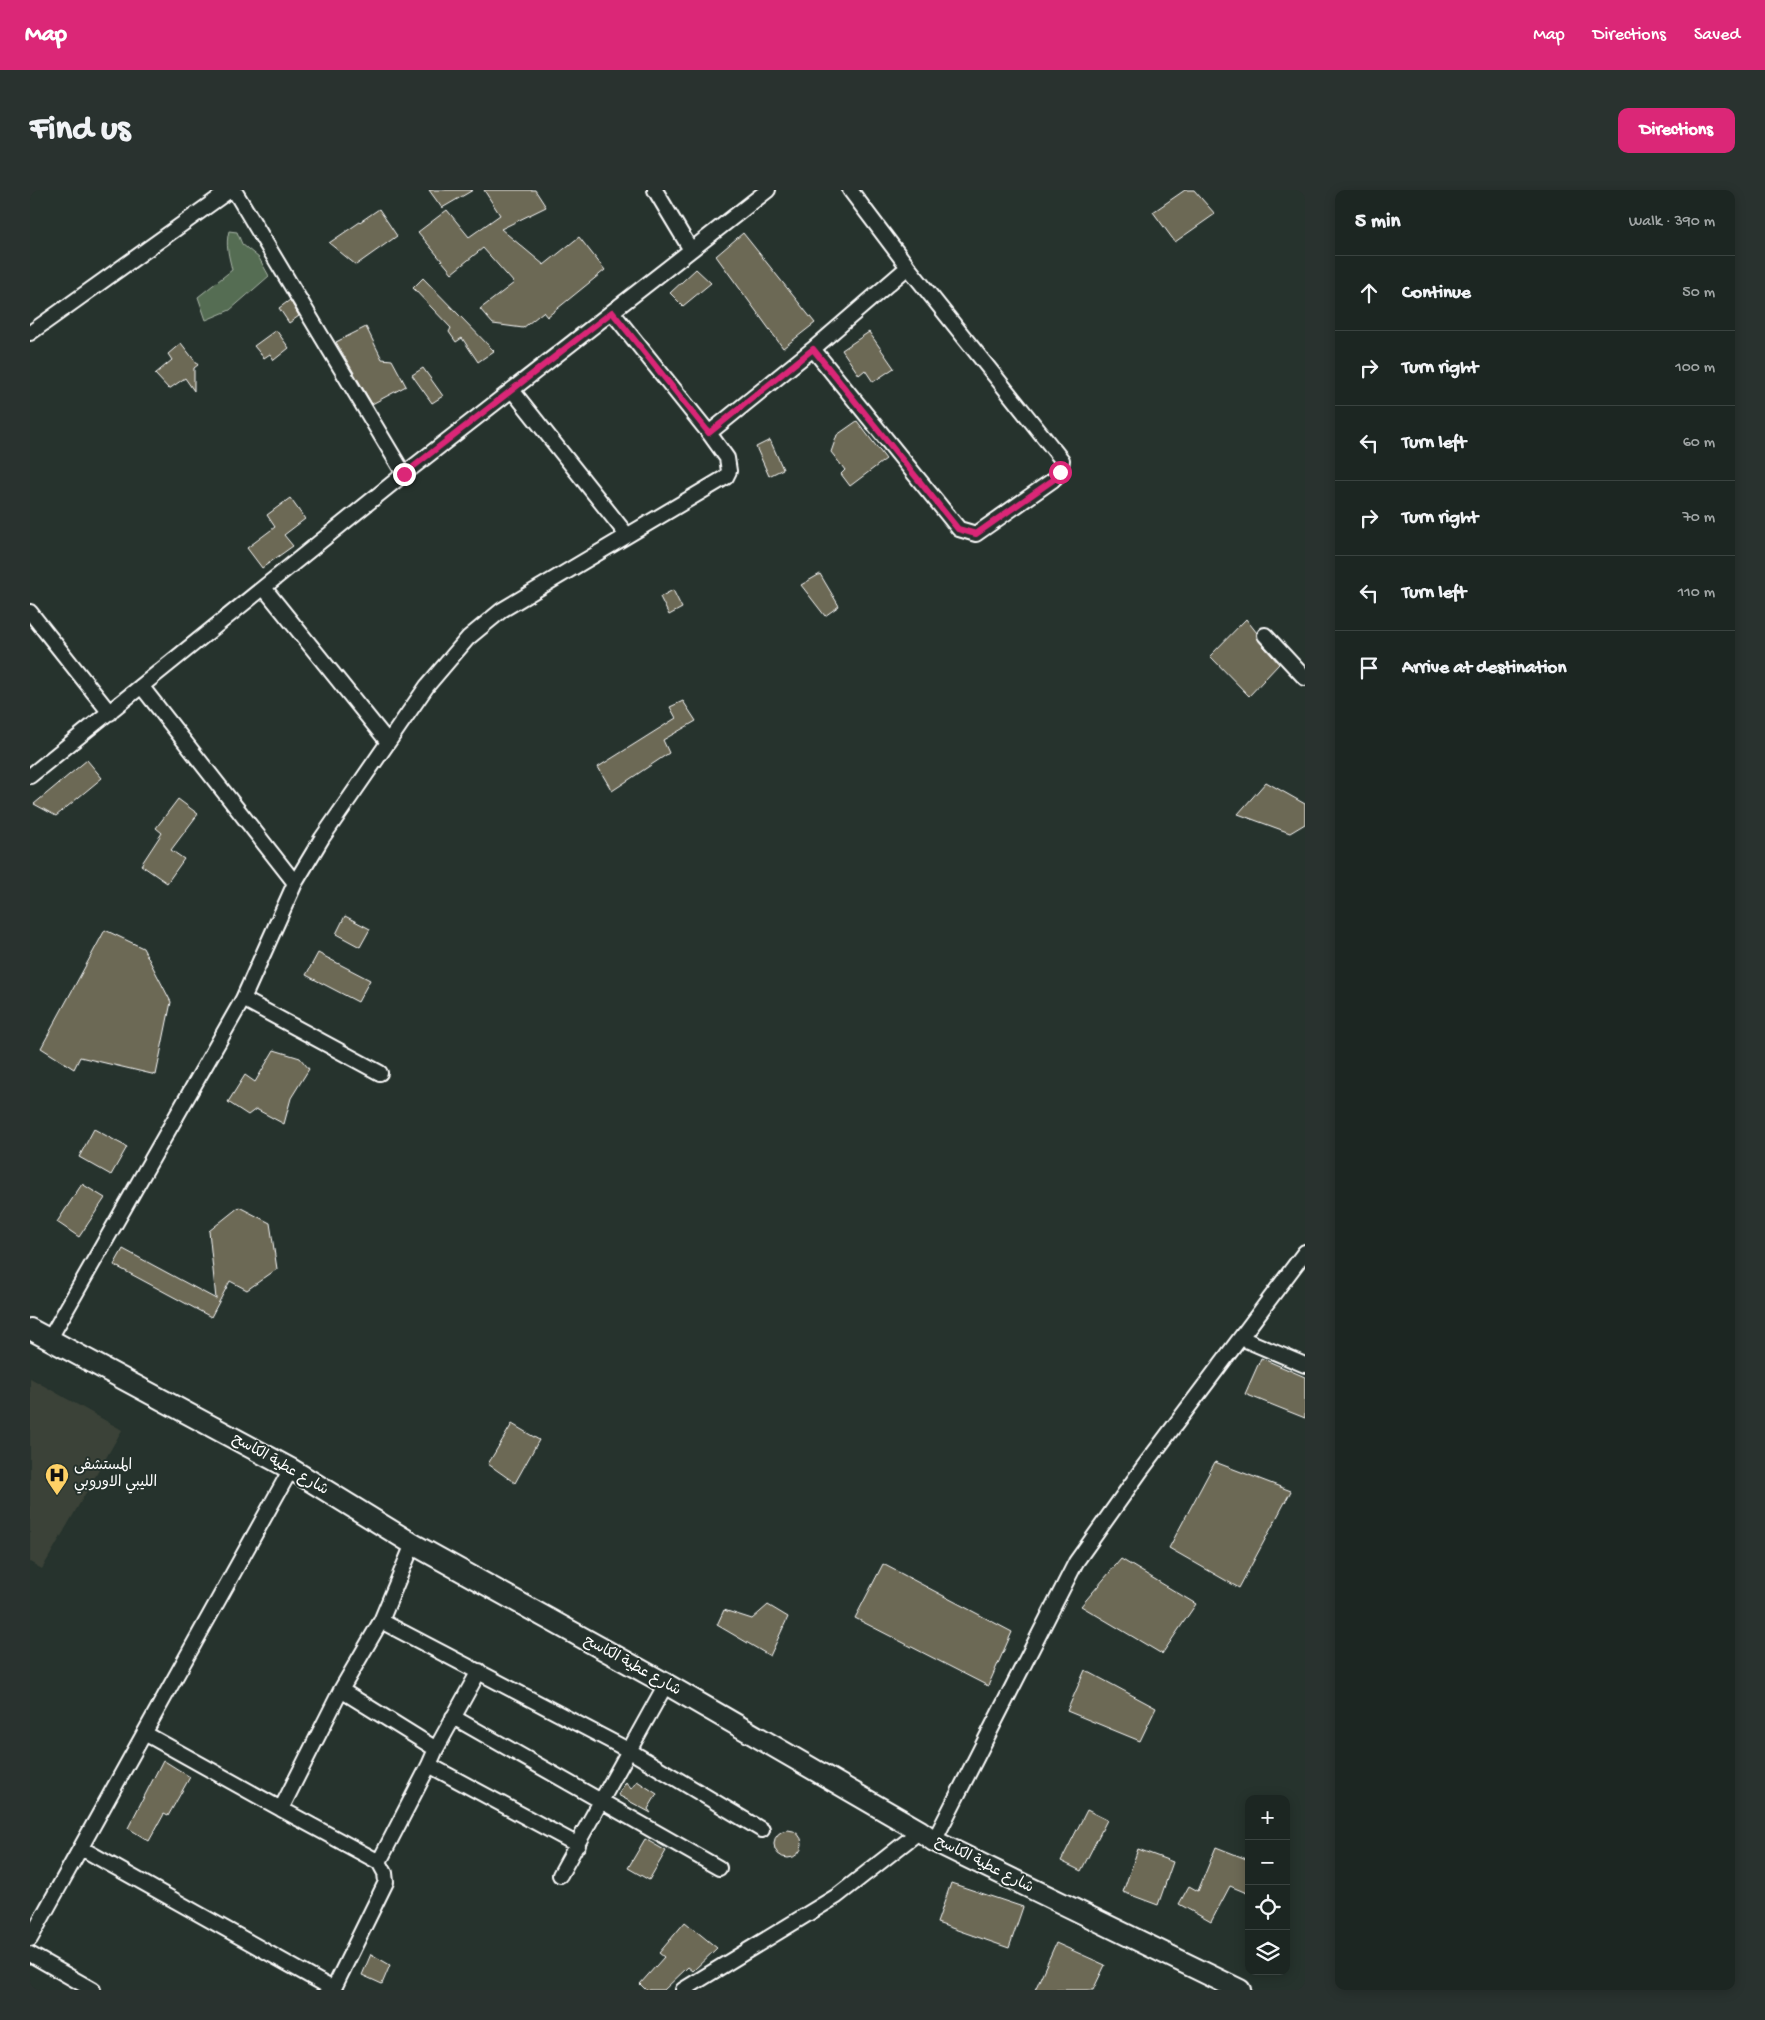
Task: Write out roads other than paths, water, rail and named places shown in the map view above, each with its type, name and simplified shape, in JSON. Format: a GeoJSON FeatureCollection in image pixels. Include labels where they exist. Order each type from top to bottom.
{"type":"FeatureCollection","features":[{"type":"Feature","properties":{"kind":"street"},"geometry":{"type":"LineString","coordinates":[[30,333],[232,190],[404,474]]}},
{"type":"Feature","properties":{"kind":"street"},"geometry":{"type":"LineString","coordinates":[[655,190],[691,250]]}},
{"type":"Feature","properties":{"kind":"street"},"geometry":{"type":"LineString","coordinates":[[30,776],[404,474],[768,190]]}},
{"type":"Feature","properties":{"kind":"street"},"geometry":{"type":"LineString","coordinates":[[813,349],[958,529],[976,534],[1053,480],[1060,472],[1062,460],[908,267],[850,190]]}},
{"type":"Feature","properties":{"kind":"street"},"geometry":{"type":"LineString","coordinates":[[709,433],[813,349],[908,267]]}},
{"type":"Feature","properties":{"kind":"street"},"geometry":{"type":"LineString","coordinates":[[49,1340],[243,999],[295,883],[322,838],[427,686],[468,638],[502,610],[726,477],[729,472],[726,458],[709,433],[612,312]]}},
{"type":"Feature","properties":{"kind":"street"},"geometry":{"type":"LineString","coordinates":[[512,390],[627,535]]}},
{"type":"Feature","properties":{"kind":"street"},"geometry":{"type":"LineString","coordinates":[[264,588],[388,742]]}},
{"type":"Feature","properties":{"kind":"street"},"geometry":{"type":"LineString","coordinates":[[30,612],[110,713]]}},
{"type":"Feature","properties":{"kind":"street"},"geometry":{"type":"LineString","coordinates":[[1265,635],[1305,678]]}},
{"type":"Feature","properties":{"kind":"street"},"geometry":{"type":"LineString","coordinates":[[142,687],[295,883]]}},
{"type":"Feature","properties":{"kind":"street"},"geometry":{"type":"LineString","coordinates":[[243,999],[380,1073]]}},
{"type":"Feature","properties":{"kind":"street"},"geometry":{"type":"LineString","coordinates":[[683,1990],[837,1896],[927,1836],[1076,1562],[1142,1469],[1305,1252]]}},
{"type":"Feature","properties":{"kind":"street","name":"شارع عطية الكاسح"},"geometry":{"type":"LineString","coordinates":[[30,1330],[291,1469],[413,1544],[666,1684],[927,1836],[1240,1990]]}},
{"type":"Feature","properties":{"kind":"street"},"geometry":{"type":"LineString","coordinates":[[1241,1338],[1305,1365]]}},
{"type":"Feature","properties":{"kind":"street"},"geometry":{"type":"LineString","coordinates":[[30,1939],[146,1734],[291,1469]]}},
{"type":"Feature","properties":{"kind":"street"},"geometry":{"type":"LineString","coordinates":[[281,1809],[341,1690],[381,1620],[413,1544]]}},
{"type":"Feature","properties":{"kind":"street"},"geometry":{"type":"LineString","coordinates":[[381,1620],[630,1751],[762,1830]]}},
{"type":"Feature","properties":{"kind":"street"},"geometry":{"type":"LineString","coordinates":[[379,1862],[478,1671]]}},
{"type":"Feature","properties":{"kind":"street"},"geometry":{"type":"LineString","coordinates":[[560,1875],[666,1684]]}},
{"type":"Feature","properties":{"kind":"street"},"geometry":{"type":"LineString","coordinates":[[341,1690],[436,1749]]}},
{"type":"Feature","properties":{"kind":"street"},"geometry":{"type":"LineString","coordinates":[[453,1717],[719,1868]]}},
{"type":"Feature","properties":{"kind":"street"},"geometry":{"type":"LineString","coordinates":[[81,1848],[333,1990],[386,1882],[385,1873],[379,1862],[146,1734]]}},
{"type":"Feature","properties":{"kind":"street"},"geometry":{"type":"LineString","coordinates":[[429,1765],[578,1845]]}},
{"type":"Feature","properties":{"kind":"street"},"geometry":{"type":"LineString","coordinates":[[30,1954],[93,1990]]}},
{"type":"Feature","properties":{"kind":"place","name":"المستشفی الليبي الاوروبي"},"geometry":{"type":"Point","coordinates":[57,1496]}}]}
